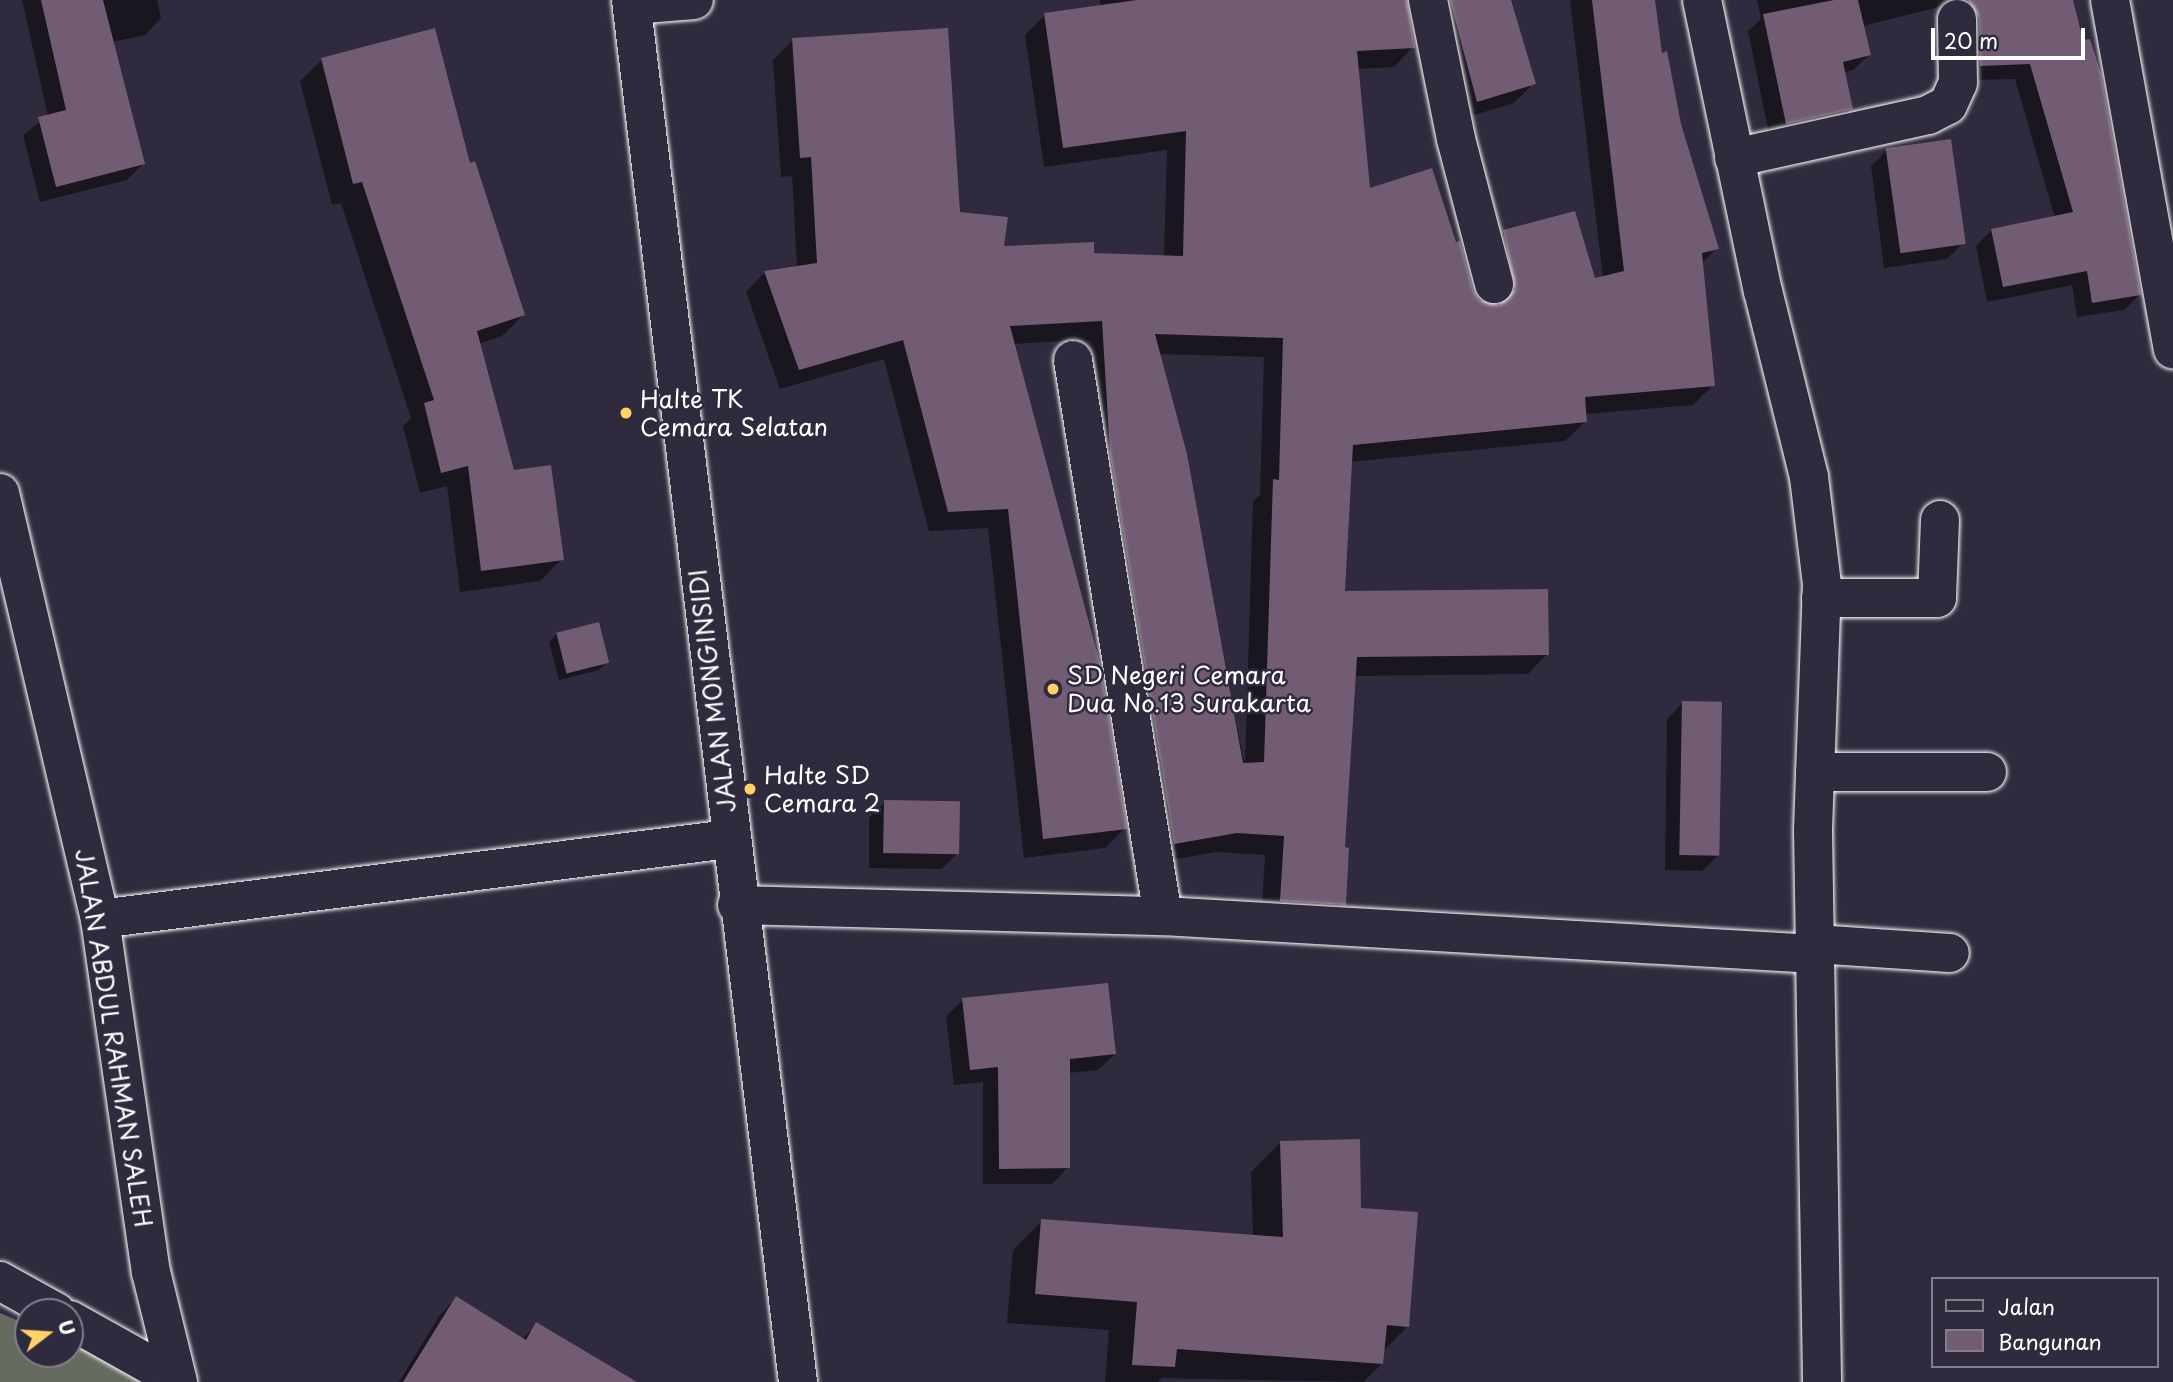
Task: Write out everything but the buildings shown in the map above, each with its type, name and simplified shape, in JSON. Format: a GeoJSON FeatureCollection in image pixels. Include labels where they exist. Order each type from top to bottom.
{"type":"FeatureCollection","features":[{"type":"Feature","properties":{"kind":"street"},"geometry":{"type":"LineString","coordinates":[[632,2],[694,0]]}},
{"type":"Feature","properties":{"kind":"street"},"geometry":{"type":"LineString","coordinates":[[1428,0],[1456,139],[1494,284]]}},
{"type":"Feature","properties":{"kind":"street"},"geometry":{"type":"LineString","coordinates":[[1702,0],[1734,158],[1809,477],[1821,598],[1815,772],[1815,949],[1822,1382]]}},
{"type":"Feature","properties":{"kind":"street"},"geometry":{"type":"LineString","coordinates":[[2110,0],[2173,349]]}},
{"type":"Feature","properties":{"kind":"street","name":"JALAN MONGINSIDI"},"geometry":{"type":"LineString","coordinates":[[632,2],[729,839],[797,1382]]}},
{"type":"Feature","properties":{"kind":"street"},"geometry":{"type":"LineString","coordinates":[[1734,158],[1928,115],[1948,105],[1958,83],[1957,19]]}},
{"type":"Feature","properties":{"kind":"street"},"geometry":{"type":"LineString","coordinates":[[1073,360],[1163,916]]}},
{"type":"Feature","properties":{"kind":"street","name":"JALAN ABDUL RAHMAN SALEH"},"geometry":{"type":"LineString","coordinates":[[0,493],[100,919],[151,1272],[178,1381]]}},
{"type":"Feature","properties":{"kind":"street"},"geometry":{"type":"LineString","coordinates":[[1821,598],[1937,598],[1940,520]]}},
{"type":"Feature","properties":{"kind":"street"},"geometry":{"type":"LineString","coordinates":[[1815,772],[1987,772]]}},
{"type":"Feature","properties":{"kind":"street"},"geometry":{"type":"LineString","coordinates":[[100,919],[729,839]]}},
{"type":"Feature","properties":{"kind":"street"},"geometry":{"type":"LineString","coordinates":[[737,905],[1163,916],[1815,949],[1950,953]]}},
{"type":"Feature","properties":{"kind":"street"},"geometry":{"type":"LineString","coordinates":[[0,1281],[31,1298]]}},
{"type":"Feature","properties":{"kind":"street"},"geometry":{"type":"LineString","coordinates":[[84,1328],[178,1381]]}},
{"type":"Feature","properties":{"kind":"green space"},"geometry":{"type":"Polygon","coordinates":[[[0,1313],[14,1319],[14,1368],[84,1368],[84,1350],[149,1382],[0,1382],[0,1313]]]}},
{"type":"Feature","properties":{"kind":"place","name":"Halte TK Cemara Selatan"},"geometry":{"type":"Point","coordinates":[626,413]}},
{"type":"Feature","properties":{"kind":"place","name":"SD Negeri Cemara Dua No.13 Surakarta"},"geometry":{"type":"Point","coordinates":[1053,689]}},
{"type":"Feature","properties":{"kind":"place","name":"Halte SD Cemara 2"},"geometry":{"type":"Point","coordinates":[750,789]}}]}
